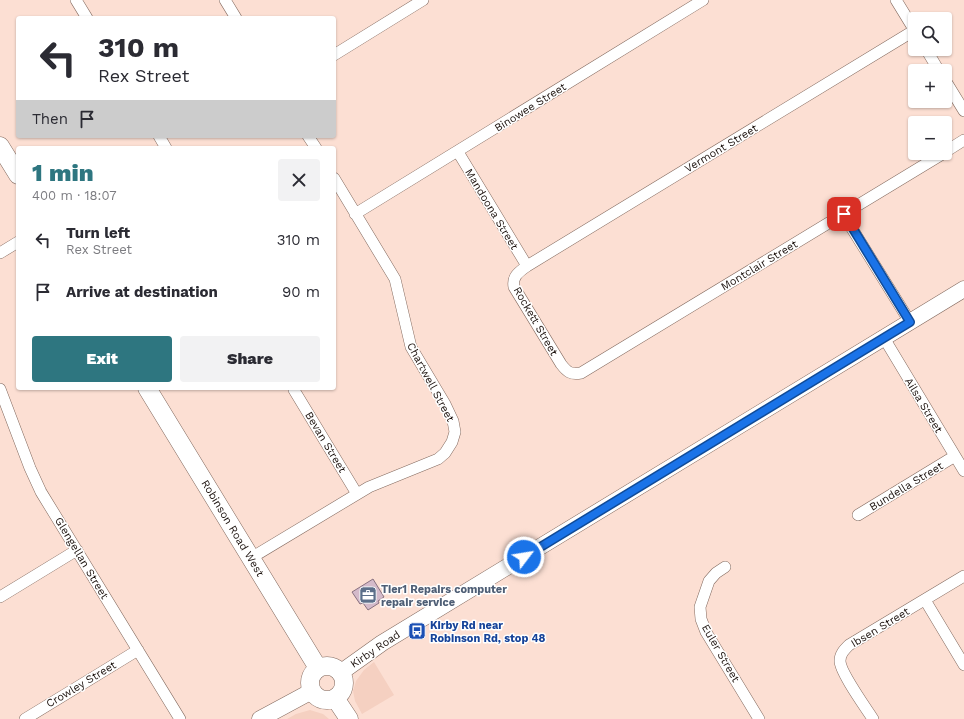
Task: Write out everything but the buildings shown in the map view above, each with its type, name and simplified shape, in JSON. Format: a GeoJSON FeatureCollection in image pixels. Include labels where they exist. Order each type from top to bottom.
{"type":"FeatureCollection","features":[{"type":"Feature","properties":{"kind":"main road"},"geometry":{"type":"LineString","coordinates":[[0,146],[16,172]]}},
{"type":"Feature","properties":{"kind":"main road","name":"Robinson Road West"},"geometry":{"type":"LineString","coordinates":[[148,390],[318,668]]}},
{"type":"Feature","properties":{"kind":"main road"},"geometry":{"type":"LineString","coordinates":[[329,667],[340,673],[343,684],[342,690],[335,698],[322,700],[312,692],[310,680],[312,674],[318,668],[329,667]]}},
{"type":"Feature","properties":{"kind":"main road"},"geometry":{"type":"LineString","coordinates":[[335,698],[349,719]]}},
{"type":"Feature","properties":{"kind":"street"},"geometry":{"type":"LineString","coordinates":[[76,0],[86,16]]}},
{"type":"Feature","properties":{"kind":"street"},"geometry":{"type":"LineString","coordinates":[[225,0],[235,16]]}},
{"type":"Feature","properties":{"kind":"street"},"geometry":{"type":"LineString","coordinates":[[336,55],[423,0]]}},
{"type":"Feature","properties":{"kind":"street","name":"Binowee Street"},"geometry":{"type":"LineString","coordinates":[[356,214],[703,0]]}},
{"type":"Feature","properties":{"kind":"street"},"geometry":{"type":"LineString","coordinates":[[896,0],[908,20]]}},
{"type":"Feature","properties":{"kind":"street","name":"Vermont Street"},"geometry":{"type":"LineString","coordinates":[[527,266],[908,35]]}},
{"type":"Feature","properties":{"kind":"street"},"geometry":{"type":"LineString","coordinates":[[952,91],[964,111]]}},
{"type":"Feature","properties":{"kind":"street","name":"Montclair Street"},"geometry":{"type":"LineString","coordinates":[[952,148],[964,140]]}},
{"type":"Feature","properties":{"kind":"street","name":"Mandoona Street"},"geometry":{"type":"LineString","coordinates":[[458,152],[527,266]]}},
{"type":"Feature","properties":{"kind":"street","name":"Montclair Street"},"geometry":{"type":"LineString","coordinates":[[573,374],[585,372],[933,160]]}},
{"type":"Feature","properties":{"kind":"street","name":"Chartwell Street"},"geometry":{"type":"LineString","coordinates":[[251,558],[369,487],[438,459],[449,448],[454,432],[454,421],[449,411],[411,347],[395,279],[336,181]]}},
{"type":"Feature","properties":{"kind":"street"},"geometry":{"type":"LineString","coordinates":[[844,214],[910,322]]}},
{"type":"Feature","properties":{"kind":"street"},"geometry":{"type":"LineString","coordinates":[[0,254],[16,243]]}},
{"type":"Feature","properties":{"kind":"street","name":"Rockett Street"},"geometry":{"type":"LineString","coordinates":[[527,266],[514,277],[514,287],[561,364],[566,370],[573,374]]}},
{"type":"Feature","properties":{"kind":"street","name":"Kirby Road"},"geometry":{"type":"LineString","coordinates":[[340,673],[382,644],[964,289]]}},
{"type":"Feature","properties":{"kind":"street","name":"Ailsa Street"},"geometry":{"type":"LineString","coordinates":[[884,338],[964,471]]}},
{"type":"Feature","properties":{"kind":"street","name":"Glengellan Street"},"geometry":{"type":"LineString","coordinates":[[0,389],[36,481],[180,719]]}},
{"type":"Feature","properties":{"kind":"street","name":"Bevan Street"},"geometry":{"type":"LineString","coordinates":[[294,390],[357,494]]}},
{"type":"Feature","properties":{"kind":"street","name":"Bundella Street"},"geometry":{"type":"LineString","coordinates":[[858,516],[955,456]]}},
{"type":"Feature","properties":{"kind":"street"},"geometry":{"type":"LineString","coordinates":[[0,597],[77,550]]}},
{"type":"Feature","properties":{"kind":"street","name":"Euler Street"},"geometry":{"type":"LineString","coordinates":[[725,566],[709,581],[700,607],[701,619],[706,632],[760,719]]}},
{"type":"Feature","properties":{"kind":"street","name":"Ibsen Street"},"geometry":{"type":"LineString","coordinates":[[872,719],[843,672],[840,662],[842,653],[849,645],[964,576]]}},
{"type":"Feature","properties":{"kind":"street"},"geometry":{"type":"LineString","coordinates":[[925,600],[964,665]]}},
{"type":"Feature","properties":{"kind":"street","name":"Crowley Street"},"geometry":{"type":"LineString","coordinates":[[25,719],[138,650]]}},
{"type":"Feature","properties":{"kind":"street"},"geometry":{"type":"LineString","coordinates":[[260,719],[312,692]]}},
{"type":"Feature","properties":{"kind":"shaded area"},"geometry":{"type":"Polygon","coordinates":[[[374,662],[394,695],[362,714],[355,701],[353,691],[356,681],[364,670],[374,662]]]}},
{"type":"Feature","properties":{"kind":"shaded area"},"geometry":{"type":"Polygon","coordinates":[[[310,710],[323,714],[329,719],[287,719],[296,714],[310,710]]]}},
{"type":"Feature","properties":{"kind":"place","name":"Tier1 Repairs computer repair service"},"geometry":{"type":"Point","coordinates":[368,595]}},
{"type":"Feature","properties":{"kind":"place","name":"Kirby Rd near Robinson Rd, stop 48"},"geometry":{"type":"Point","coordinates":[417,631]}},
{"type":"Feature","properties":{"kind":"route"},"geometry":{"type":"LineString","coordinates":[[524,557],[910,322],[844,214]]}}]}
